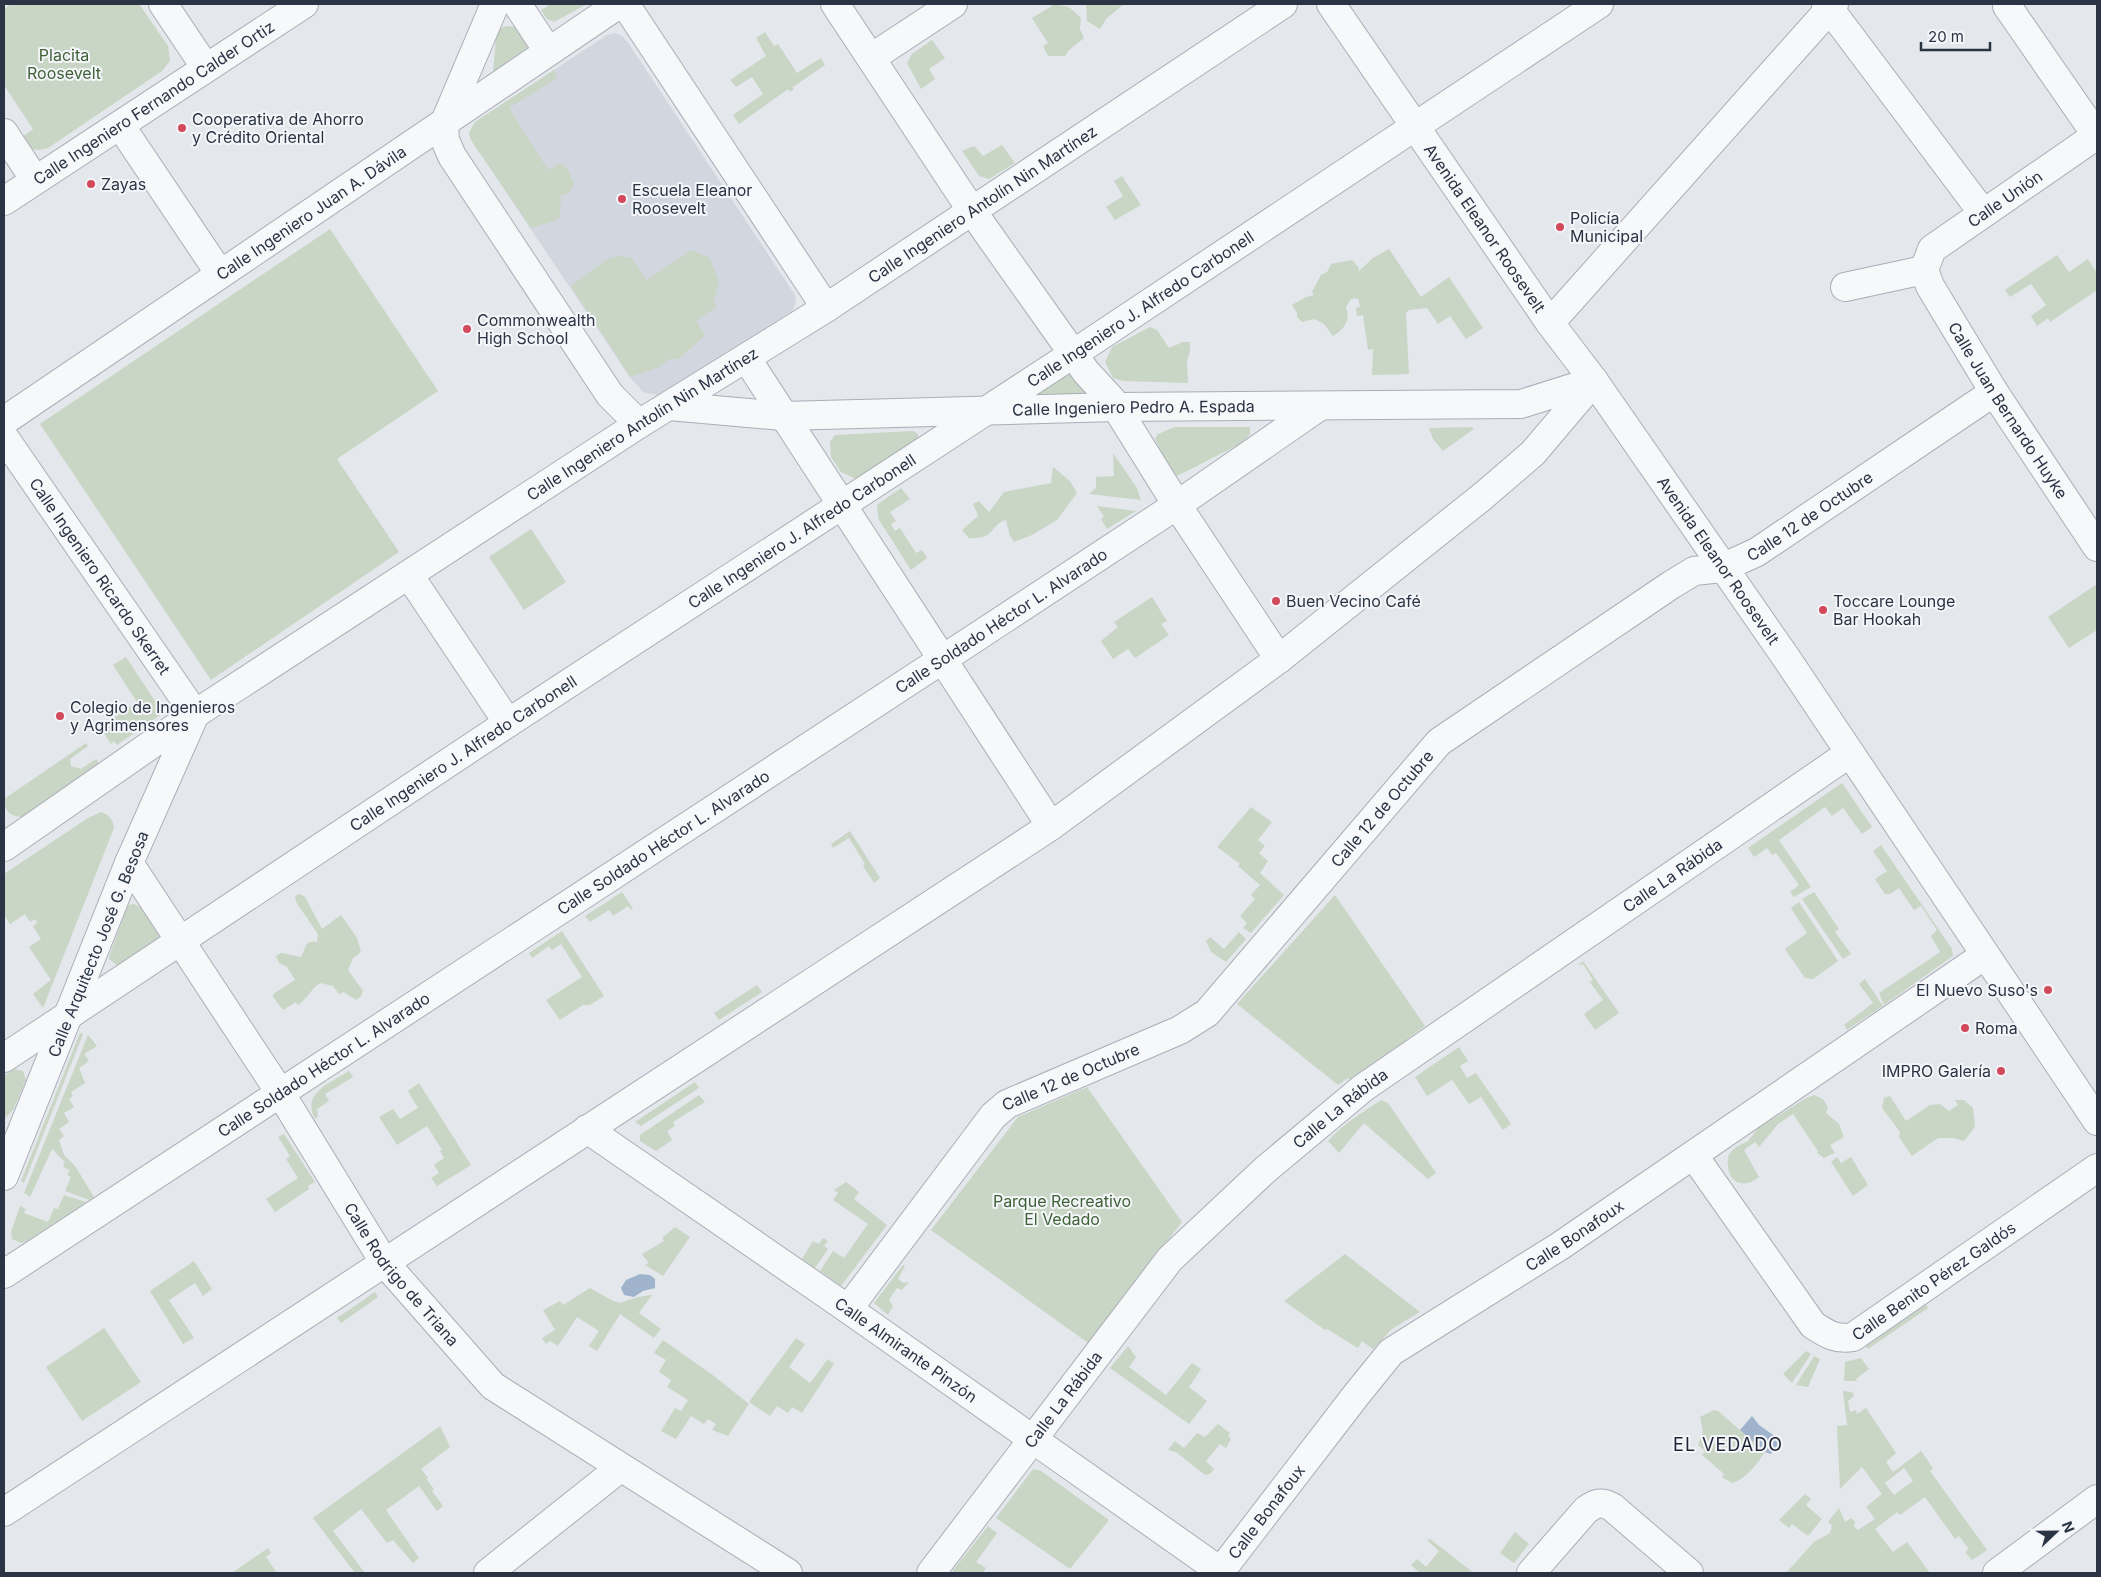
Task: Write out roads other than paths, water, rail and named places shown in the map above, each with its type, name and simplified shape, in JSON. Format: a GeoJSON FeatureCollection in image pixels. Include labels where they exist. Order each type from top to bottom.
{"type":"FeatureCollection","features":[{"type":"Feature","properties":{"kind":"street"},"geometry":{"type":"LineString","coordinates":[[163,4],[206,68]]}},
{"type":"Feature","properties":{"kind":"street","name":"Calle Ingeniero Fernando Calder Ortiz"},"geometry":{"type":"LineString","coordinates":[[4,201],[304,4]]}},
{"type":"Feature","properties":{"kind":"street"},"geometry":{"type":"LineString","coordinates":[[495,4],[444,124],[445,140],[452,156],[610,395],[639,424]]}},
{"type":"Feature","properties":{"kind":"street"},"geometry":{"type":"LineString","coordinates":[[517,4],[548,51]]}},
{"type":"Feature","properties":{"kind":"street","name":"Calle Ingeniero Juan A. Dávila"},"geometry":{"type":"LineString","coordinates":[[4,421],[619,4]]}},
{"type":"Feature","properties":{"kind":"street"},"geometry":{"type":"LineString","coordinates":[[626,4],[826,308]]}},
{"type":"Feature","properties":{"kind":"street"},"geometry":{"type":"LineString","coordinates":[[835,4],[972,211],[1073,354],[1116,407],[1176,505],[1279,659]]}},
{"type":"Feature","properties":{"kind":"street"},"geometry":{"type":"LineString","coordinates":[[871,58],[953,4]]}},
{"type":"Feature","properties":{"kind":"street","name":"Calle Ingeniero Antolín Nin Martínez"},"geometry":{"type":"LineString","coordinates":[[4,846],[195,714],[639,424],[826,308],[1283,4]]}},
{"type":"Feature","properties":{"kind":"street","name":"Avenida Eleanor Roosevelt"},"geometry":{"type":"LineString","coordinates":[[1331,4],[1414,127],[1550,323],[1594,382],[1850,752],[2097,1121]]}},
{"type":"Feature","properties":{"kind":"street","name":"Calle Ingeniero J. Alfredo Carbonell"},"geometry":{"type":"LineString","coordinates":[[4,1058],[508,723],[1073,354],[1599,4]]}},
{"type":"Feature","properties":{"kind":"street"},"geometry":{"type":"LineString","coordinates":[[1550,323],[1830,5],[1983,212]]}},
{"type":"Feature","properties":{"kind":"street"},"geometry":{"type":"LineString","coordinates":[[2006,6],[2097,135]]}},
{"type":"Feature","properties":{"kind":"street"},"geometry":{"type":"LineString","coordinates":[[120,125],[220,274]]}},
{"type":"Feature","properties":{"kind":"street"},"geometry":{"type":"LineString","coordinates":[[4,133],[35,180]]}},
{"type":"Feature","properties":{"kind":"street","name":"Calle Unión"},"geometry":{"type":"LineString","coordinates":[[1924,270],[1932,249],[2097,135]]}},
{"type":"Feature","properties":{"kind":"street"},"geometry":{"type":"LineString","coordinates":[[1844,287],[1924,270]]}},
{"type":"Feature","properties":{"kind":"street","name":"Calle Juan Bernardo Huyke"},"geometry":{"type":"LineString","coordinates":[[1924,270],[1930,286],[1994,392],[2097,547]]}},
{"type":"Feature","properties":{"kind":"street"},"geometry":{"type":"LineString","coordinates":[[747,358],[1051,826]]}},
{"type":"Feature","properties":{"kind":"street"},"geometry":{"type":"LineString","coordinates":[[4,1512],[587,1128],[1051,826],[1279,659],[1483,496],[1533,453],[1594,382]]}},
{"type":"Feature","properties":{"kind":"street","name":"Calle Ingeniero Pedro A. Espada"},"geometry":{"type":"LineString","coordinates":[[669,406],[783,416],[1116,407],[1520,404],[1594,382]]}},
{"type":"Feature","properties":{"kind":"street","name":"Calle 12 de Octubre"},"geometry":{"type":"LineString","coordinates":[[848,1309],[993,1116],[1007,1104],[1180,1030],[1207,1012],[1439,742],[1671,584],[1694,571],[1722,568],[1757,552],[1994,392]]}},
{"type":"Feature","properties":{"kind":"street","name":"Calle Soldado Héctor L. Alvarado"},"geometry":{"type":"LineString","coordinates":[[4,1274],[943,659],[1176,505],[1320,406]]}},
{"type":"Feature","properties":{"kind":"street","name":"Calle Ingeniero Ricardo Skerret"},"geometry":{"type":"LineString","coordinates":[[4,437],[195,714]]}},
{"type":"Feature","properties":{"kind":"street"},"geometry":{"type":"LineString","coordinates":[[408,575],[508,723]]}},
{"type":"Feature","properties":{"kind":"street","name":"Calle Arquitecto José G. Besosa"},"geometry":{"type":"LineString","coordinates":[[5,1169],[71,1013],[129,863],[195,714]]}},
{"type":"Feature","properties":{"kind":"street","name":"Calle La Rábida"},"geometry":{"type":"LineString","coordinates":[[931,1573],[1170,1259],[1266,1169],[1363,1088],[1850,752]]}},
{"type":"Feature","properties":{"kind":"street","name":"Calle Rodrigo de Triana"},"geometry":{"type":"LineString","coordinates":[[129,863],[281,1094],[384,1262],[493,1386],[788,1573]]}},
{"type":"Feature","properties":{"kind":"street","name":"Calle Bonafoux"},"geometry":{"type":"LineString","coordinates":[[1221,1572],[1391,1352],[1560,1246],[1985,955]]}},
{"type":"Feature","properties":{"kind":"street","name":"Calle Almirante Pinzón"},"geometry":{"type":"LineString","coordinates":[[587,1128],[1221,1572]]}},
{"type":"Feature","properties":{"kind":"street","name":"Calle Benito Pérez Galdós"},"geometry":{"type":"LineString","coordinates":[[1694,1156],[1813,1325],[1834,1338],[1844,1339],[1853,1337],[2097,1168]]}},
{"type":"Feature","properties":{"kind":"street"},"geometry":{"type":"LineString","coordinates":[[488,1573],[620,1468]]}},
{"type":"Feature","properties":{"kind":"street"},"geometry":{"type":"LineString","coordinates":[[1997,1573],[2097,1499]]}},
{"type":"Feature","properties":{"kind":"street"},"geometry":{"type":"LineString","coordinates":[[1531,1573],[1586,1510],[1595,1503],[1605,1503],[1612,1507],[1689,1573]]}},
{"type":"Feature","properties":{"kind":"water"},"geometry":{"type":"Polygon","coordinates":[[[640,1274],[650,1275],[655,1279],[655,1288],[643,1291],[634,1297],[624,1295],[621,1288],[626,1280],[640,1274]]]}},
{"type":"Feature","properties":{"kind":"water"},"geometry":{"type":"Polygon","coordinates":[[[1752,1416],[1759,1425],[1779,1439],[1780,1443],[1771,1454],[1765,1452],[1740,1430],[1752,1416]]]}},
{"type":"Feature","properties":{"kind":"place","name":"Cooperativa de Ahorro y Crédito Oriental"},"geometry":{"type":"Point","coordinates":[182,128]}},
{"type":"Feature","properties":{"kind":"place","name":"Zayas"},"geometry":{"type":"Point","coordinates":[91,184]}},
{"type":"Feature","properties":{"kind":"place","name":"Escuela Eleanor Roosevelt"},"geometry":{"type":"Point","coordinates":[622,199]}},
{"type":"Feature","properties":{"kind":"place","name":"Policía Municipal"},"geometry":{"type":"Point","coordinates":[1560,227]}},
{"type":"Feature","properties":{"kind":"place","name":"Commonwealth High School"},"geometry":{"type":"Point","coordinates":[467,329]}},
{"type":"Feature","properties":{"kind":"place","name":"Buen Vecino Café"},"geometry":{"type":"Point","coordinates":[1276,601]}},
{"type":"Feature","properties":{"kind":"place","name":"Toccare Lounge Bar Hookah"},"geometry":{"type":"Point","coordinates":[1823,610]}},
{"type":"Feature","properties":{"kind":"place","name":"Colegio de Ingenieros y Agrimensores"},"geometry":{"type":"Point","coordinates":[60,716]}},
{"type":"Feature","properties":{"kind":"place","name":"El Nuevo Suso's"},"geometry":{"type":"Point","coordinates":[2048,990]}},
{"type":"Feature","properties":{"kind":"place","name":"Roma"},"geometry":{"type":"Point","coordinates":[1965,1028]}},
{"type":"Feature","properties":{"kind":"place","name":"IMPRO Galería"},"geometry":{"type":"Point","coordinates":[2001,1071]}},
{"type":"Feature","properties":{"kind":"district","name":"EL VEDADO"},"geometry":{"type":"Point","coordinates":[1728,1445]}},
{"type":"Feature","properties":{"kind":"park label","name":"Placita Roosevelt"},"geometry":{"type":"Point","coordinates":[64,64]}},
{"type":"Feature","properties":{"kind":"park label","name":"Parque Recreativo El Vedado"},"geometry":{"type":"Point","coordinates":[1062,1210]}}]}
